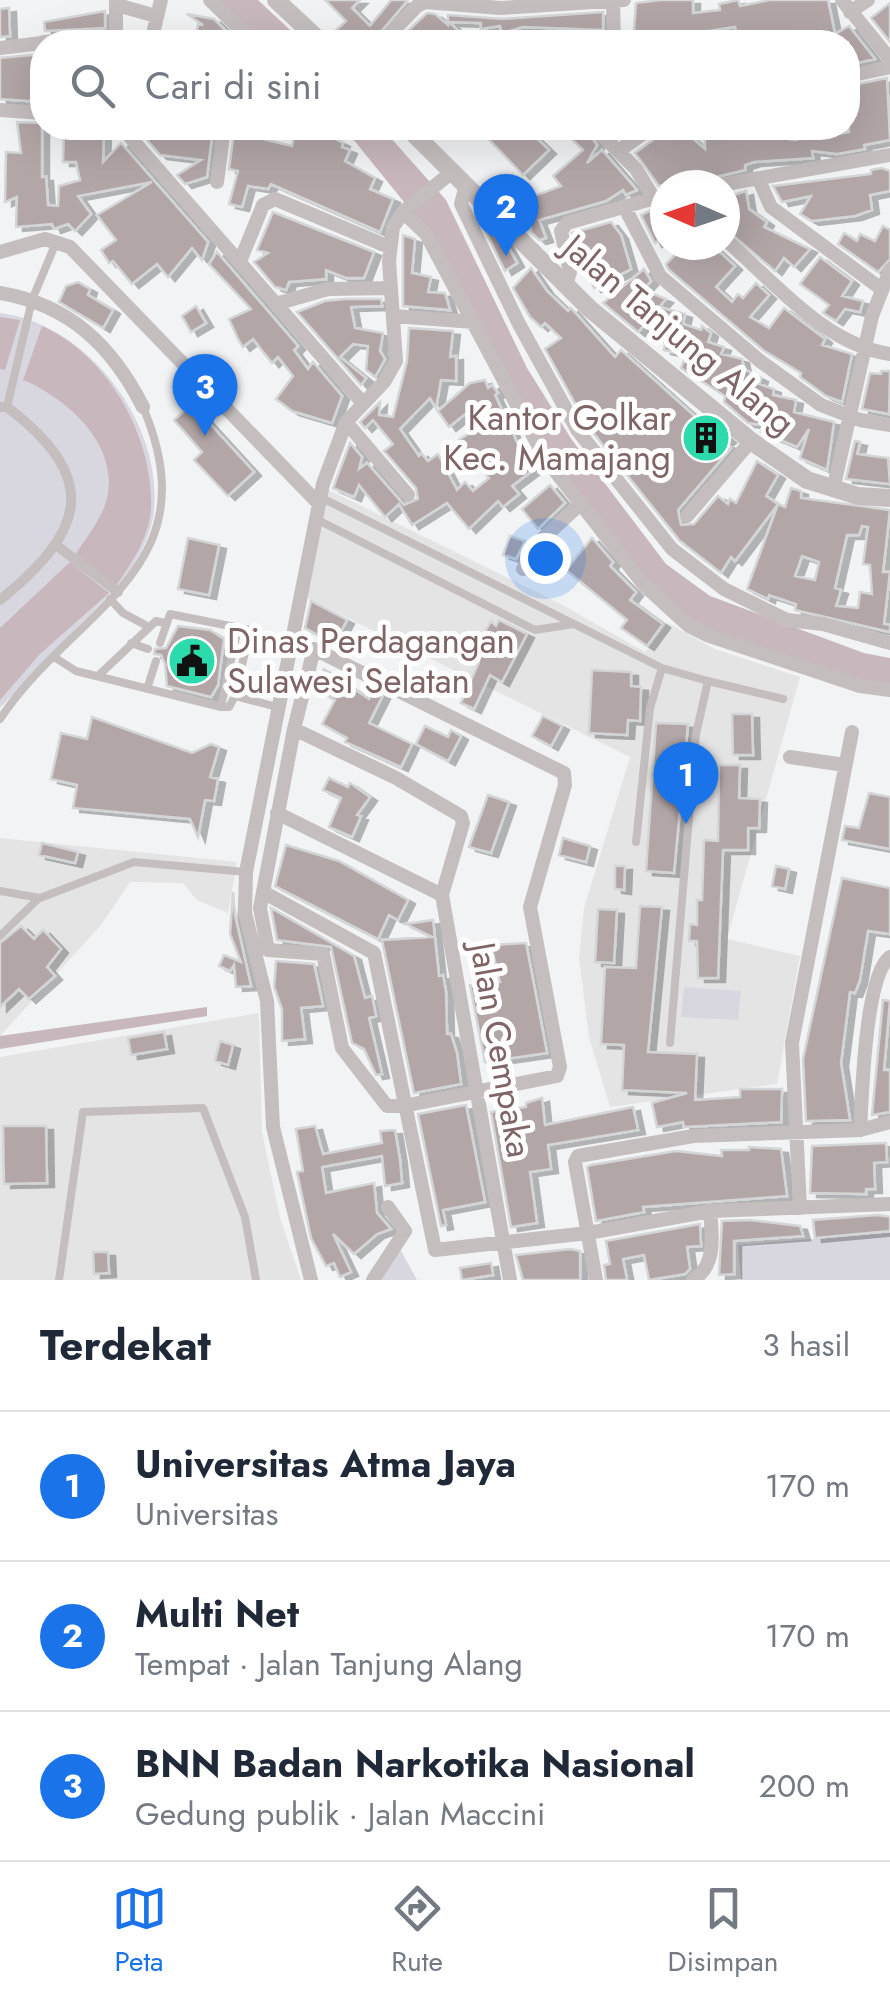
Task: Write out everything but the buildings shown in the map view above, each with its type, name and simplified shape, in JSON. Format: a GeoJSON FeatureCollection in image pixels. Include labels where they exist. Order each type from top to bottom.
{"type":"FeatureCollection","features":[{"type":"Feature","properties":{"kind":"street"},"geometry":{"type":"LineString","coordinates":[[153,30],[161,0]]}},
{"type":"Feature","properties":{"kind":"street"},"geometry":{"type":"LineString","coordinates":[[210,0],[241,30]]}},
{"type":"Feature","properties":{"kind":"street"},"geometry":{"type":"LineString","coordinates":[[868,0],[846,6],[890,59]]}},
{"type":"Feature","properties":{"kind":"street"},"geometry":{"type":"LineString","coordinates":[[395,30],[426,1],[501,8],[618,1],[615,30]]}},
{"type":"Feature","properties":{"kind":"street"},"geometry":{"type":"LineString","coordinates":[[116,30],[116,3],[156,16]]}},
{"type":"Feature","properties":{"kind":"street"},"geometry":{"type":"LineString","coordinates":[[277,7],[306,30]]}},
{"type":"Feature","properties":{"kind":"street"},"geometry":{"type":"LineString","coordinates":[[0,48],[30,44]]}},
{"type":"Feature","properties":{"kind":"street"},"geometry":{"type":"LineString","coordinates":[[860,73],[890,67]]}},
{"type":"Feature","properties":{"kind":"street"},"geometry":{"type":"LineString","coordinates":[[0,110],[30,113]]}},
{"type":"Feature","properties":{"kind":"street"},"geometry":{"type":"LineString","coordinates":[[133,140],[241,258],[362,401]]}},
{"type":"Feature","properties":{"kind":"street"},"geometry":{"type":"LineString","coordinates":[[217,182],[222,140]]}},
{"type":"Feature","properties":{"kind":"street","name":"Jalan Tanjung Alang"},"geometry":{"type":"LineString","coordinates":[[420,140],[633,348],[751,441],[807,480],[833,490],[890,498]]}},
{"type":"Feature","properties":{"kind":"street"},"geometry":{"type":"LineString","coordinates":[[609,140],[650,185]]}},
{"type":"Feature","properties":{"kind":"street"},"geometry":{"type":"LineString","coordinates":[[620,150],[635,140]]}},
{"type":"Feature","properties":{"kind":"street"},"geometry":{"type":"LineString","coordinates":[[740,181],[890,155]]}},
{"type":"Feature","properties":{"kind":"street"},"geometry":{"type":"LineString","coordinates":[[758,178],[772,206],[880,288]]}},
{"type":"Feature","properties":{"kind":"street"},"geometry":{"type":"LineString","coordinates":[[311,1280],[273,1127],[267,1002],[244,898],[246,872],[318,507],[346,422],[384,382],[396,361],[389,247],[404,210],[436,186],[459,179],[461,204],[476,238],[548,380],[598,458],[672,549],[724,589],[786,620],[823,624],[890,643]]}},
{"type":"Feature","properties":{"kind":"street"},"geometry":{"type":"LineString","coordinates":[[566,285],[570,272],[561,231],[567,223],[650,199]]}},
{"type":"Feature","properties":{"kind":"street"},"geometry":{"type":"LineString","coordinates":[[241,258],[263,205],[276,200],[389,247]]}},
{"type":"Feature","properties":{"kind":"street"},"geometry":{"type":"LineString","coordinates":[[624,206],[660,276],[787,382],[821,405],[890,425]]}},
{"type":"Feature","properties":{"kind":"street"},"geometry":{"type":"LineString","coordinates":[[404,210],[426,234],[534,440],[644,584],[689,626],[860,686],[890,690]]}},
{"type":"Feature","properties":{"kind":"street"},"geometry":{"type":"LineString","coordinates":[[0,252],[56,240],[83,259],[318,507]]}},
{"type":"Feature","properties":{"kind":"street"},"geometry":{"type":"LineString","coordinates":[[740,252],[818,321],[864,350],[890,354]]}},
{"type":"Feature","properties":{"kind":"street"},"geometry":{"type":"LineString","coordinates":[[833,490],[847,415],[880,288],[890,270]]}},
{"type":"Feature","properties":{"kind":"street"},"geometry":{"type":"LineString","coordinates":[[279,302],[328,289],[391,288]]}},
{"type":"Feature","properties":{"kind":"street"},"geometry":{"type":"LineString","coordinates":[[0,293],[32,300],[64,314],[93,335],[121,368],[143,408]]}},
{"type":"Feature","properties":{"kind":"street"},"geometry":{"type":"LineString","coordinates":[[394,316],[474,322]]}},
{"type":"Feature","properties":{"kind":"street"},"geometry":{"type":"LineString","coordinates":[[0,600],[61,549],[70,502],[64,459],[43,434],[4,407]]}},
{"type":"Feature","properties":{"kind":"street"},"geometry":{"type":"LineString","coordinates":[[346,422],[408,495]]}},
{"type":"Feature","properties":{"kind":"street"},"geometry":{"type":"LineString","coordinates":[[687,516],[751,441]]}},
{"type":"Feature","properties":{"kind":"street"},"geometry":{"type":"LineString","coordinates":[[522,569],[538,543],[580,504]]}},
{"type":"Feature","properties":{"kind":"street"},"geometry":{"type":"LineString","coordinates":[[61,549],[114,593]]}},
{"type":"Feature","properties":{"kind":"street"},"geometry":{"type":"LineString","coordinates":[[318,649],[560,770],[566,778],[565,785],[530,908],[560,1074],[403,1106],[382,1102],[342,1048],[323,954],[268,950],[261,916],[263,892],[294,729],[311,651],[318,649]]}},
{"type":"Feature","properties":{"kind":"street"},"geometry":{"type":"LineString","coordinates":[[277,813],[442,895],[463,823],[461,816],[396,778],[294,729]]}},
{"type":"Feature","properties":{"kind":"street"},"geometry":{"type":"LineString","coordinates":[[800,1208],[793,1131],[792,1044],[852,732]]}},
{"type":"Feature","properties":{"kind":"street"},"geometry":{"type":"LineString","coordinates":[[790,758],[845,765]]}},
{"type":"Feature","properties":{"kind":"street"},"geometry":{"type":"LineString","coordinates":[[263,892],[374,953],[432,1246],[442,1253],[710,1210],[890,1204]]}},
{"type":"Feature","properties":{"kind":"street","name":"Jalan Cempaka"},"geometry":{"type":"LineString","coordinates":[[442,895],[510,1280]]}},
{"type":"Feature","properties":{"kind":"street"},"geometry":{"type":"LineString","coordinates":[[860,1130],[866,1031],[882,966],[890,957]]}},
{"type":"Feature","properties":{"kind":"street"},"geometry":{"type":"LineString","coordinates":[[596,1280],[574,1162],[578,1156],[671,1138],[860,1130],[890,1122]]}},
{"type":"Feature","properties":{"kind":"street"},"geometry":{"type":"LineString","coordinates":[[373,1280],[405,1231],[388,1207]]}},
{"type":"Feature","properties":{"kind":"street"},"geometry":{"type":"LineString","coordinates":[[693,1280],[704,1270],[713,1246],[710,1210]]}},
{"type":"Feature","properties":{"kind":"lane"},"geometry":{"type":"LineString","coordinates":[[4,407],[32,300],[56,240]]}},
{"type":"Feature","properties":{"kind":"lane"},"geometry":{"type":"LineString","coordinates":[[0,720],[152,546],[162,508],[159,457],[143,408]]}},
{"type":"Feature","properties":{"kind":"lane"},"geometry":{"type":"LineString","coordinates":[[318,507],[354,515],[662,668],[783,699]]}},
{"type":"Feature","properties":{"kind":"lane"},"geometry":{"type":"LineString","coordinates":[[318,507],[341,532],[535,630],[573,624]]}},
{"type":"Feature","properties":{"kind":"lane"},"geometry":{"type":"LineString","coordinates":[[341,532],[354,515]]}},
{"type":"Feature","properties":{"kind":"lane"},"geometry":{"type":"LineString","coordinates":[[114,593],[122,613],[149,627]]}},
{"type":"Feature","properties":{"kind":"lane"},"geometry":{"type":"LineString","coordinates":[[54,657],[76,671],[229,707],[250,630],[170,614],[160,643]]}},
{"type":"Feature","properties":{"kind":"lane"},"geometry":{"type":"LineString","coordinates":[[98,676],[156,621],[164,623]]}},
{"type":"Feature","properties":{"kind":"lane"},"geometry":{"type":"LineString","coordinates":[[221,708],[238,628]]}},
{"type":"Feature","properties":{"kind":"lane"},"geometry":{"type":"LineString","coordinates":[[131,644],[148,649]]}},
{"type":"Feature","properties":{"kind":"lane"},"geometry":{"type":"LineString","coordinates":[[148,689],[156,661]]}},
{"type":"Feature","properties":{"kind":"lane"},"geometry":{"type":"LineString","coordinates":[[231,662],[243,665]]}},
{"type":"Feature","properties":{"kind":"lane"},"geometry":{"type":"LineString","coordinates":[[636,842],[650,708],[662,668]]}},
{"type":"Feature","properties":{"kind":"lane"},"geometry":{"type":"LineString","coordinates":[[670,1043],[696,734],[708,681]]}},
{"type":"Feature","properties":{"kind":"lane"},"geometry":{"type":"LineString","coordinates":[[235,696],[277,707]]}},
{"type":"Feature","properties":{"kind":"lane"},"geometry":{"type":"LineString","coordinates":[[0,936],[39,898],[134,862],[246,872]]}},
{"type":"Feature","properties":{"kind":"lane"},"geometry":{"type":"LineString","coordinates":[[0,891],[39,898]]}},
{"type":"Feature","properties":{"kind":"lane"},"geometry":{"type":"LineString","coordinates":[[58,1280],[83,1112],[202,1108],[246,1217],[256,1280]]}},
{"type":"Feature","properties":{"kind":"shaded area"},"geometry":{"type":"Polygon","coordinates":[[[213,0],[258,0],[290,30],[244,30],[213,0]]]}},
{"type":"Feature","properties":{"kind":"shaded area"},"geometry":{"type":"Polygon","coordinates":[[[354,140],[393,140],[446,200],[527,368],[572,440],[666,564],[710,596],[864,653],[890,658],[890,685],[866,683],[695,625],[643,578],[543,451],[434,239],[354,140]]]}},
{"type":"Feature","properties":{"kind":"shaded area"},"geometry":{"type":"Polygon","coordinates":[[[0,313],[33,321],[63,337],[91,359],[134,416],[148,449],[154,484],[151,526],[128,575],[0,708],[0,313]]]}},
{"type":"Feature","properties":{"kind":"shaded area"},"geometry":{"type":"Polygon","coordinates":[[[0,317],[20,320],[5,370],[0,369],[0,317]]]}},
{"type":"Feature","properties":{"kind":"shaded area"},"geometry":{"type":"Polygon","coordinates":[[[42,326],[87,356],[106,378],[122,401],[145,455],[150,520],[138,550],[115,587],[75,555],[104,508],[109,487],[100,447],[75,414],[23,380],[42,326]]]}},
{"type":"Feature","properties":{"kind":"shaded area"},"geometry":{"type":"Polygon","coordinates":[[[329,490],[559,603],[645,652],[668,623],[715,649],[800,677],[727,939],[800,956],[777,1084],[610,1107],[589,1037],[579,958],[584,908],[630,757],[303,596],[329,490]]]}},
{"type":"Feature","properties":{"kind":"shaded area"},"geometry":{"type":"Polygon","coordinates":[[[70,562],[109,593],[40,654],[0,700],[0,628],[70,562]]]}},
{"type":"Feature","properties":{"kind":"shaded area"},"geometry":{"type":"Polygon","coordinates":[[[0,838],[237,862],[228,913],[197,900],[183,883],[130,882],[101,925],[0,1036],[0,838]]]}},
{"type":"Feature","properties":{"kind":"shaded area"},"geometry":{"type":"Polygon","coordinates":[[[684,987],[741,991],[738,1020],[681,1017],[684,987]]]}},
{"type":"Feature","properties":{"kind":"shaded area"},"geometry":{"type":"Polygon","coordinates":[[[207,1007],[207,1016],[0,1049],[0,1036],[207,1007]]]}},
{"type":"Feature","properties":{"kind":"shaded area"},"geometry":{"type":"Polygon","coordinates":[[[259,1013],[262,1132],[280,1218],[301,1280],[0,1280],[0,1057],[259,1013]]]}},
{"type":"Feature","properties":{"kind":"shaded area"},"geometry":{"type":"Polygon","coordinates":[[[890,1233],[890,1280],[741,1280],[738,1245],[890,1233]]]}},
{"type":"Feature","properties":{"kind":"shaded area"},"geometry":{"type":"Polygon","coordinates":[[[400,1249],[417,1280],[381,1280],[400,1249]]]}},
{"type":"Feature","properties":{"kind":"place","name":"Multi Net"},"geometry":{"type":"Point","coordinates":[506,256]}},
{"type":"Feature","properties":{"kind":"place","name":"BNN Badan Narkotika Nasional"},"geometry":{"type":"Point","coordinates":[205,436]}},
{"type":"Feature","properties":{"kind":"place","name":"Kantor Golkar Kec. Mamajang"},"geometry":{"type":"Point","coordinates":[706,438]}},
{"type":"Feature","properties":{"kind":"place","name":"Dinas Perdagangan Sulawesi Selatan"},"geometry":{"type":"Point","coordinates":[192,661]}},
{"type":"Feature","properties":{"kind":"place","name":"Universitas Atma Jaya"},"geometry":{"type":"Point","coordinates":[686,824]}}]}
